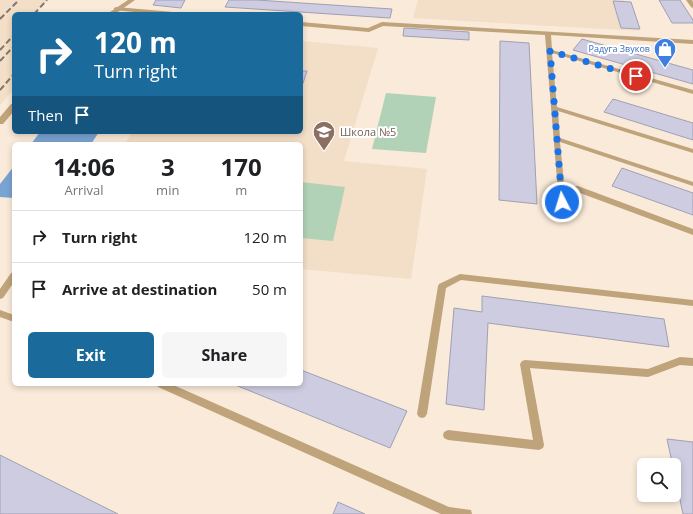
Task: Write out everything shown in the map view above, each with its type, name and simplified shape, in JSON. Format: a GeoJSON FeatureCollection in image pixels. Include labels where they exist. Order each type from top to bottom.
{"type":"FeatureCollection","features":[{"type":"Feature","properties":{"kind":"street"},"geometry":{"type":"LineString","coordinates":[[112,12],[132,0]]}},
{"type":"Feature","properties":{"kind":"street"},"geometry":{"type":"LineString","coordinates":[[0,122],[12,108]]}},
{"type":"Feature","properties":{"kind":"lane"},"geometry":{"type":"LineString","coordinates":[[689,0],[693,6]]}},
{"type":"Feature","properties":{"kind":"lane"},"geometry":{"type":"LineString","coordinates":[[116,9],[150,12]]}},
{"type":"Feature","properties":{"kind":"lane"},"geometry":{"type":"LineString","coordinates":[[303,24],[369,30],[382,24],[693,42]]}},
{"type":"Feature","properties":{"kind":"lane"},"geometry":{"type":"LineString","coordinates":[[548,34],[562,202]]}},
{"type":"Feature","properties":{"kind":"lane"},"geometry":{"type":"LineString","coordinates":[[550,51],[693,92]]}},
{"type":"Feature","properties":{"kind":"lane"},"geometry":{"type":"LineString","coordinates":[[554,108],[693,151]]}},
{"type":"Feature","properties":{"kind":"lane"},"geometry":{"type":"LineString","coordinates":[[557,139],[693,184]]}},
{"type":"Feature","properties":{"kind":"lane"},"geometry":{"type":"LineString","coordinates":[[575,188],[693,232]]}},
{"type":"Feature","properties":{"kind":"lane"},"geometry":{"type":"LineString","coordinates":[[422,414],[442,286],[460,277],[693,303]]}},
{"type":"Feature","properties":{"kind":"lane"},"geometry":{"type":"LineString","coordinates":[[0,296],[12,278]]}},
{"type":"Feature","properties":{"kind":"lane"},"geometry":{"type":"LineString","coordinates":[[0,313],[12,318]]}},
{"type":"Feature","properties":{"kind":"lane"},"geometry":{"type":"LineString","coordinates":[[448,435],[539,445],[525,364],[648,373],[680,361],[693,362]]}},
{"type":"Feature","properties":{"kind":"lane"},"geometry":{"type":"LineString","coordinates":[[165,386],[449,513],[467,514]]}},
{"type":"Feature","properties":{"kind":"shaded area"},"geometry":{"type":"Polygon","coordinates":[[[0,0],[47,0],[35,12],[12,12],[12,91],[0,105],[0,0]]]}},
{"type":"Feature","properties":{"kind":"shaded area"},"geometry":{"type":"Polygon","coordinates":[[[418,0],[624,0],[639,31],[413,18],[418,0]]]}},
{"type":"Feature","properties":{"kind":"shaded area","name":"Школа №5"},"geometry":{"type":"Polygon","coordinates":[[[303,41],[378,48],[344,161],[427,169],[411,279],[303,269],[303,142],[126,142],[131,134],[303,134],[303,41]]]}},
{"type":"Feature","properties":{"kind":"green space"},"geometry":{"type":"Polygon","coordinates":[[[386,93],[436,97],[426,153],[372,149],[386,93]]]}},
{"type":"Feature","properties":{"kind":"green space"},"geometry":{"type":"Polygon","coordinates":[[[303,182],[345,187],[333,241],[303,238],[303,182]]]}},
{"type":"Feature","properties":{"kind":"water"},"geometry":{"type":"Polygon","coordinates":[[[38,134],[98,134],[92,142],[32,142],[38,134]]]}},
{"type":"Feature","properties":{"kind":"water"},"geometry":{"type":"Polygon","coordinates":[[[12,169],[12,198],[0,197],[0,184],[12,169]]]}},
{"type":"Feature","properties":{"kind":"building"},"geometry":{"type":"Polygon","coordinates":[[[156,0],[185,0],[181,8],[153,5],[156,0]]]}},
{"type":"Feature","properties":{"kind":"building"},"geometry":{"type":"Polygon","coordinates":[[[229,0],[257,0],[392,9],[390,18],[225,7],[229,0]]]}},
{"type":"Feature","properties":{"kind":"building"},"geometry":{"type":"Polygon","coordinates":[[[659,0],[680,0],[693,20],[693,23],[672,23],[659,0]]]}},
{"type":"Feature","properties":{"kind":"building"},"geometry":{"type":"Polygon","coordinates":[[[613,1],[631,2],[640,29],[621,28],[613,1]]]}},
{"type":"Feature","properties":{"kind":"building"},"geometry":{"type":"Polygon","coordinates":[[[404,28],[469,32],[469,40],[403,36],[404,28]]]}},
{"type":"Feature","properties":{"kind":"building"},"geometry":{"type":"Polygon","coordinates":[[[582,39],[693,70],[693,84],[573,50],[582,39]]]}},
{"type":"Feature","properties":{"kind":"building"},"geometry":{"type":"Polygon","coordinates":[[[500,41],[529,43],[537,204],[499,200],[500,41]]]}},
{"type":"Feature","properties":{"kind":"building"},"geometry":{"type":"Polygon","coordinates":[[[303,71],[307,71],[303,83],[303,71]]]}},
{"type":"Feature","properties":{"kind":"building"},"geometry":{"type":"Polygon","coordinates":[[[613,99],[693,123],[693,140],[604,112],[613,99]]]}},
{"type":"Feature","properties":{"kind":"building"},"geometry":{"type":"Polygon","coordinates":[[[622,168],[693,193],[693,215],[612,186],[622,168]]]}},
{"type":"Feature","properties":{"kind":"building"},"geometry":{"type":"Polygon","coordinates":[[[482,296],[664,319],[669,347],[488,323],[484,410],[446,404],[454,308],[482,312],[482,296]]]}},
{"type":"Feature","properties":{"kind":"building"},"geometry":{"type":"Polygon","coordinates":[[[303,371],[407,411],[390,448],[238,386],[303,386],[303,371]]]}},
{"type":"Feature","properties":{"kind":"building"},"geometry":{"type":"Polygon","coordinates":[[[667,439],[693,442],[693,514],[683,514],[680,502],[681,458],[671,458],[667,439]]]}},
{"type":"Feature","properties":{"kind":"building"},"geometry":{"type":"Polygon","coordinates":[[[0,455],[118,514],[0,514],[0,455]]]}},
{"type":"Feature","properties":{"kind":"building"},"geometry":{"type":"Polygon","coordinates":[[[338,502],[365,514],[333,514],[338,502]]]}},
{"type":"Feature","properties":{"kind":"railway"},"geometry":{"type":"LineString","coordinates":[[0,19],[19,0]]}},
{"type":"Feature","properties":{"kind":"railway"},"geometry":{"type":"LineString","coordinates":[[36,12],[47,0]]}},
{"type":"Feature","properties":{"kind":"railway"},"geometry":{"type":"LineString","coordinates":[[0,50],[12,37]]}},
{"type":"Feature","properties":{"kind":"railway"},"geometry":{"type":"LineString","coordinates":[[0,61],[12,48]]}},
{"type":"Feature","properties":{"kind":"railway"},"geometry":{"type":"LineString","coordinates":[[0,90],[12,76]]}},
{"type":"Feature","properties":{"kind":"place","name":"Радуга Звуков"},"geometry":{"type":"Point","coordinates":[665,68]}},
{"type":"Feature","properties":{"kind":"place","name":"Школа №5"},"geometry":{"type":"Point","coordinates":[324,152]}},
{"type":"Feature","properties":{"kind":"route"},"geometry":{"type":"LineString","coordinates":[[562,202],[550,51],[636,76]]}}]}
